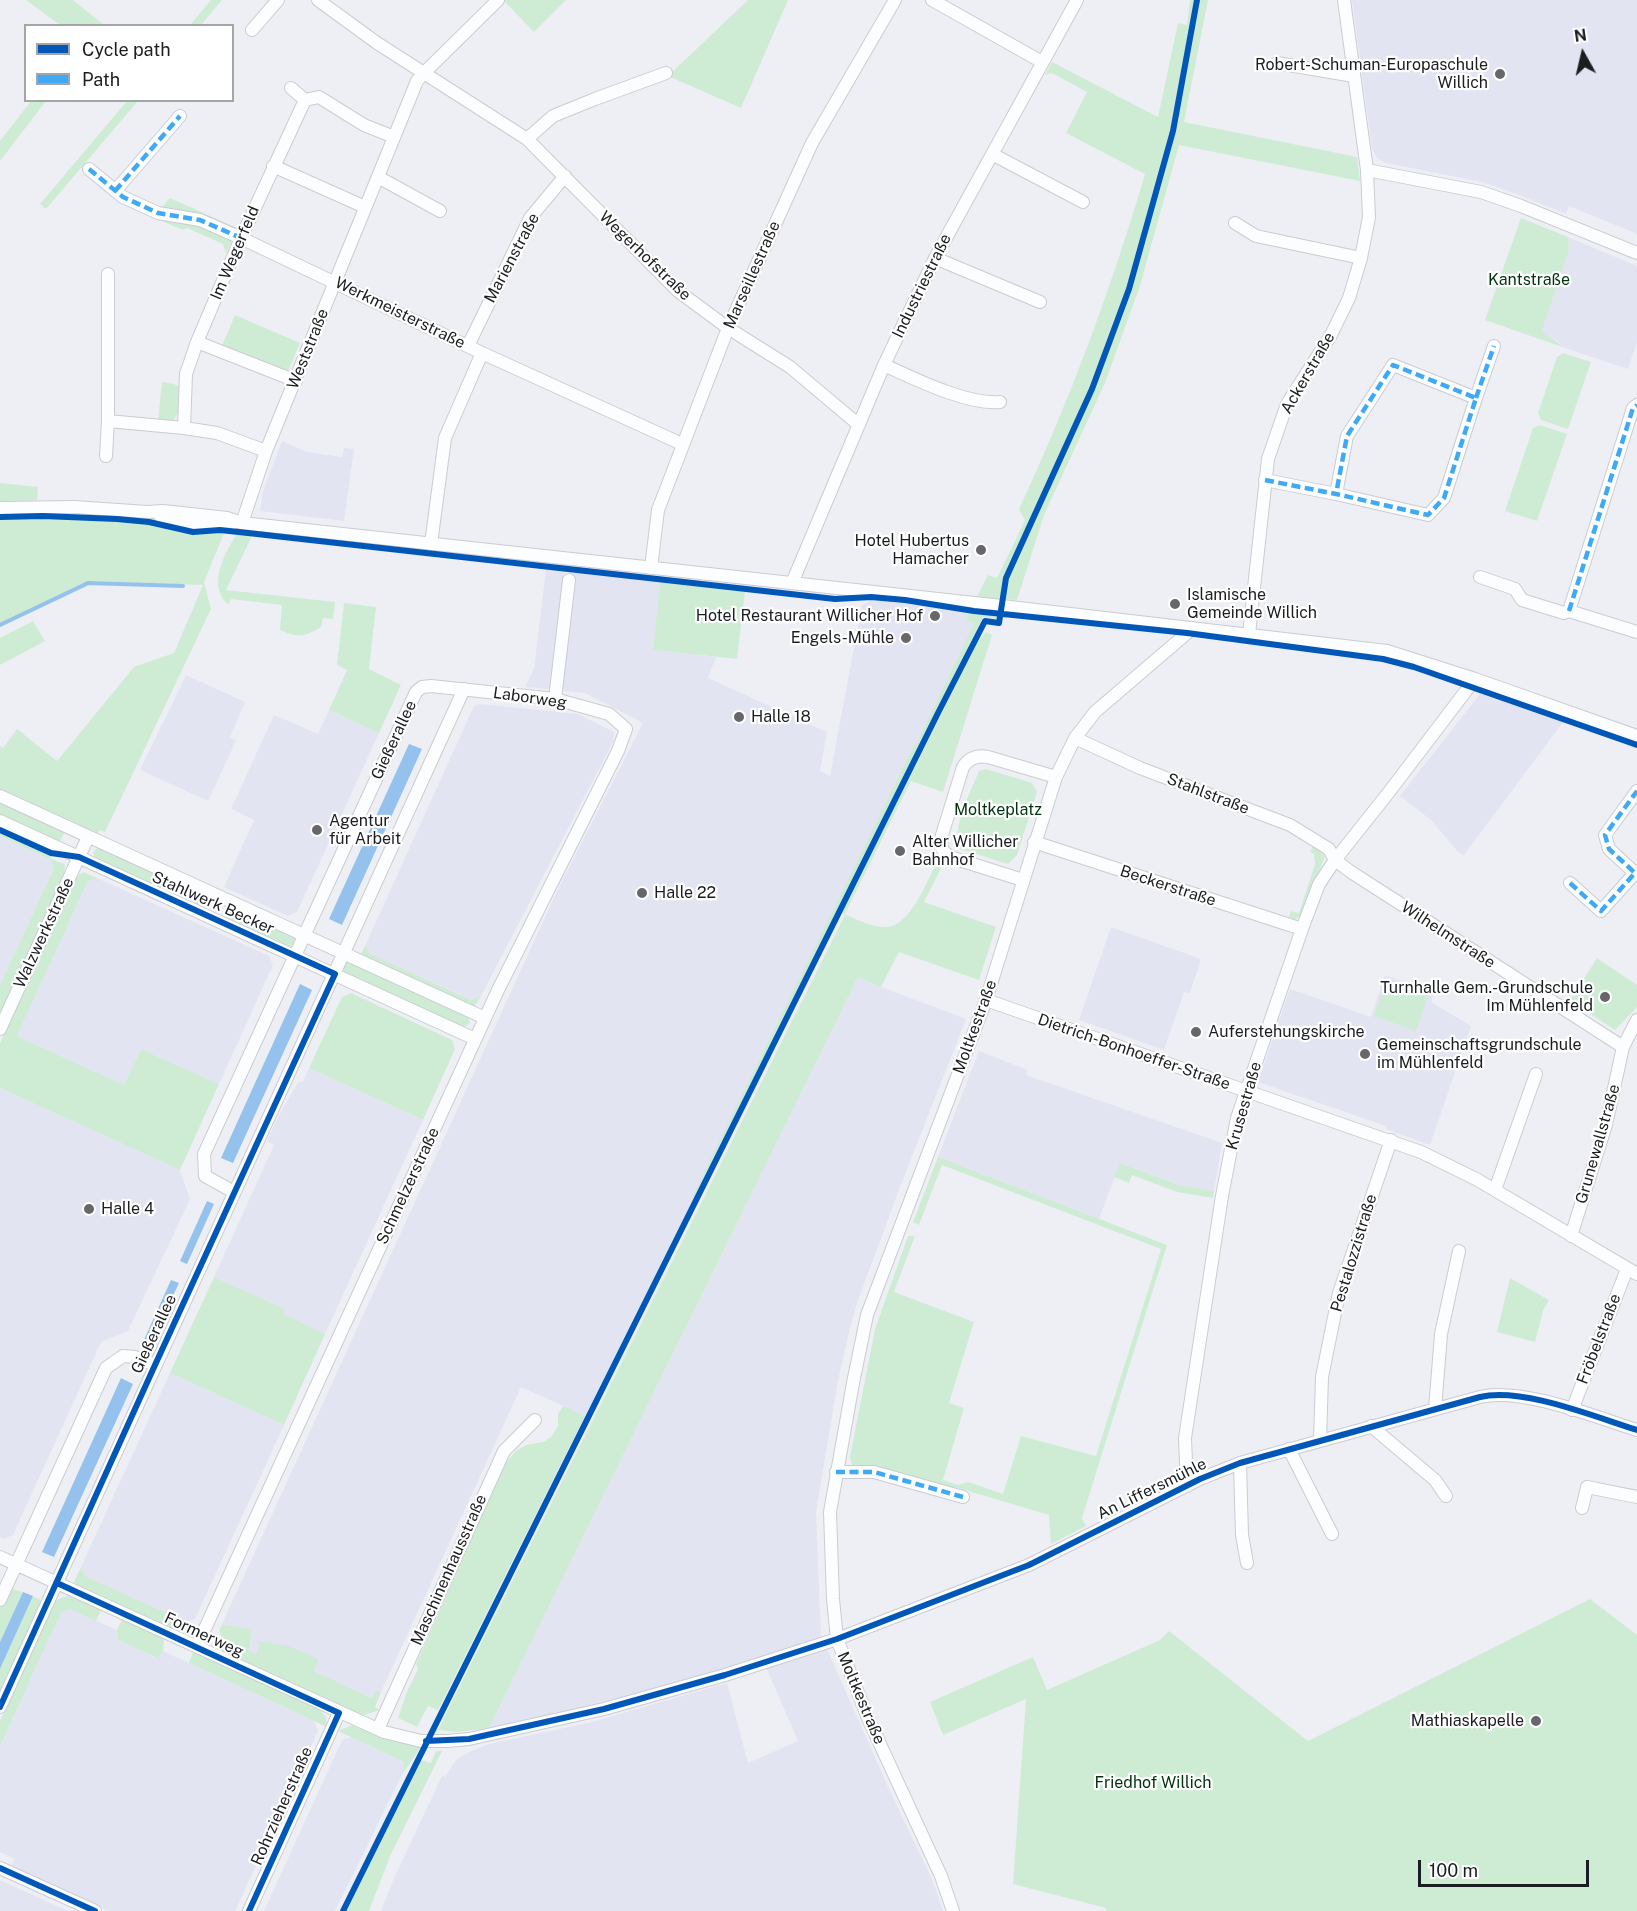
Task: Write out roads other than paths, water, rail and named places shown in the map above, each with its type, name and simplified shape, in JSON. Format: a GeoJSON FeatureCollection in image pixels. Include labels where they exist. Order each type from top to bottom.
{"type":"FeatureCollection","features":[{"type":"Feature","properties":{"kind":"street"},"geometry":{"type":"LineString","coordinates":[[252,30],[278,0]]}},
{"type":"Feature","properties":{"kind":"street","name":"Wegerhofstraße"},"geometry":{"type":"LineString","coordinates":[[318,0],[372,39],[527,139],[678,291],[728,328],[790,367],[859,425]]}},
{"type":"Feature","properties":{"kind":"street","name":"Weststraße"},"geometry":{"type":"LineString","coordinates":[[238,523],[417,81],[498,0]]}},
{"type":"Feature","properties":{"kind":"street","name":"Marseillestraße"},"geometry":{"type":"LineString","coordinates":[[651,568],[658,510],[728,328],[812,143],[895,0]]}},
{"type":"Feature","properties":{"kind":"street"},"geometry":{"type":"LineString","coordinates":[[932,0],[1042,62]]}},
{"type":"Feature","properties":{"kind":"street","name":"Industriestraße"},"geometry":{"type":"LineString","coordinates":[[792,583],[884,365],[935,258],[1077,0]]}},
{"type":"Feature","properties":{"kind":"street","name":"Ackerstraße"},"geometry":{"type":"LineString","coordinates":[[1249,634],[1268,459],[1287,404],[1331,334],[1349,298],[1361,258],[1369,217],[1367,170],[1344,0]]}},
{"type":"Feature","properties":{"kind":"street"},"geometry":{"type":"LineString","coordinates":[[1277,63],[1354,76]]}},
{"type":"Feature","properties":{"kind":"street"},"geometry":{"type":"LineString","coordinates":[[527,139],[554,116],[666,73]]}},
{"type":"Feature","properties":{"kind":"street"},"geometry":{"type":"LineString","coordinates":[[291,88],[304,100],[319,97],[364,125],[394,137]]}},
{"type":"Feature","properties":{"kind":"street","name":"Im Wegerfeld"},"geometry":{"type":"LineString","coordinates":[[184,428],[186,374],[197,342],[241,238],[304,100]]}},
{"type":"Feature","properties":{"kind":"street"},"geometry":{"type":"LineString","coordinates":[[116,191],[180,116]]}},
{"type":"Feature","properties":{"kind":"street"},"geometry":{"type":"LineString","coordinates":[[992,154],[1083,202]]}},
{"type":"Feature","properties":{"kind":"street"},"geometry":{"type":"LineString","coordinates":[[273,166],[365,207]]}},
{"type":"Feature","properties":{"kind":"street","name":"Werkmeisterstraße"},"geometry":{"type":"LineString","coordinates":[[89,169],[123,197],[158,213],[200,220],[241,238],[482,353],[682,444]]}},
{"type":"Feature","properties":{"kind":"street"},"geometry":{"type":"LineString","coordinates":[[1367,170],[1481,192],[1637,253]]}},
{"type":"Feature","properties":{"kind":"street","name":"Marienstraße"},"geometry":{"type":"LineString","coordinates":[[468,346],[530,218],[565,176]]}},
{"type":"Feature","properties":{"kind":"street"},"geometry":{"type":"LineString","coordinates":[[378,177],[440,211]]}},
{"type":"Feature","properties":{"kind":"street"},"geometry":{"type":"LineString","coordinates":[[1235,223],[1256,237],[1361,258]]}},
{"type":"Feature","properties":{"kind":"street"},"geometry":{"type":"LineString","coordinates":[[935,258],[1040,302]]}},
{"type":"Feature","properties":{"kind":"street"},"geometry":{"type":"LineString","coordinates":[[106,456],[108,274]]}},
{"type":"Feature","properties":{"kind":"street"},"geometry":{"type":"LineString","coordinates":[[197,342],[296,381]]}},
{"type":"Feature","properties":{"kind":"street"},"geometry":{"type":"LineString","coordinates":[[1265,480],[1428,515],[1444,498],[1494,346]]}},
{"type":"Feature","properties":{"kind":"street"},"geometry":{"type":"LineString","coordinates":[[431,544],[445,438],[482,353]]}},
{"type":"Feature","properties":{"kind":"street"},"geometry":{"type":"LineString","coordinates":[[884,365],[954,394],[989,403],[1000,402]]}},
{"type":"Feature","properties":{"kind":"street"},"geometry":{"type":"LineString","coordinates":[[1336,494],[1347,436],[1393,365],[1476,398]]}},
{"type":"Feature","properties":{"kind":"street"},"geometry":{"type":"LineString","coordinates":[[1569,611],[1620,449],[1637,405]]}},
{"type":"Feature","properties":{"kind":"street"},"geometry":{"type":"LineString","coordinates":[[108,421],[217,433],[266,451]]}},
{"type":"Feature","properties":{"kind":"street"},"geometry":{"type":"LineString","coordinates":[[0,508],[74,507],[163,511],[226,518],[238,523],[987,604],[1387,651],[1475,679],[1637,736]]}},
{"type":"Feature","properties":{"kind":"street"},"geometry":{"type":"LineString","coordinates":[[1480,577],[1515,588],[1522,600],[1564,613],[1569,611],[1637,632]]}},
{"type":"Feature","properties":{"kind":"street"},"geometry":{"type":"LineString","coordinates":[[555,699],[569,580]]}},
{"type":"Feature","properties":{"kind":"street","name":"Moltkestraße"},"geometry":{"type":"LineString","coordinates":[[953,1911],[939,1871],[868,1718],[837,1639],[830,1512],[836,1472],[867,1315],[986,1000],[1056,777],[1075,738],[1095,712],[1193,628]]}},
{"type":"Feature","properties":{"kind":"street","name":"Krusestraße"},"geometry":{"type":"LineString","coordinates":[[1187,1485],[1185,1438],[1222,1196],[1238,1118],[1302,929],[1319,884],[1335,860],[1475,679]]}},
{"type":"Feature","properties":{"kind":"street","name":"Gießerallee"},"geometry":{"type":"LineString","coordinates":[[0,1707],[464,689],[431,686],[420,688],[415,694],[304,935],[204,1154],[205,1176],[234,1192]]}},
{"type":"Feature","properties":{"kind":"street","name":"Laborweg"},"geometry":{"type":"LineString","coordinates":[[464,689],[555,699],[609,714],[626,729]]}},
{"type":"Feature","properties":{"kind":"street","name":"Schmelzerstraße"},"geometry":{"type":"LineString","coordinates":[[197,1646],[475,1039],[618,751],[626,729]]}},
{"type":"Feature","properties":{"kind":"street","name":"Stahlstraße"},"geometry":{"type":"LineString","coordinates":[[1075,738],[1140,768],[1290,825],[1329,849],[1335,860]]}},
{"type":"Feature","properties":{"kind":"street"},"geometry":{"type":"LineString","coordinates":[[1023,880],[950,856],[941,847],[942,835],[963,767],[970,759],[988,757],[1056,777]]}},
{"type":"Feature","properties":{"kind":"street"},"geometry":{"type":"LineString","coordinates":[[1570,883],[1601,911],[1635,873],[1609,849],[1605,835],[1637,791]]}},
{"type":"Feature","properties":{"kind":"street","name":"Stahlwerk Becker"},"geometry":{"type":"LineString","coordinates":[[0,796],[485,1018]]}},
{"type":"Feature","properties":{"kind":"street","name":"Stahlwerk Becker"},"geometry":{"type":"LineString","coordinates":[[0,821],[475,1039]]}},
{"type":"Feature","properties":{"kind":"street","name":"Walzwerkstraße"},"geometry":{"type":"LineString","coordinates":[[0,1029],[88,837]]}},
{"type":"Feature","properties":{"kind":"street","name":"Beckerstraße"},"geometry":{"type":"LineString","coordinates":[[1034,842],[1302,929]]}},
{"type":"Feature","properties":{"kind":"street","name":"Wilhelmstraße"},"geometry":{"type":"LineString","coordinates":[[1335,860],[1623,1047]]}},
{"type":"Feature","properties":{"kind":"street","name":"Dietrich-Bonhoeffer-Straße"},"geometry":{"type":"LineString","coordinates":[[986,1000],[1391,1140],[1438,1160],[1495,1190],[1632,1271]]}},
{"type":"Feature","properties":{"kind":"street","name":"Grunewallstraße"},"geometry":{"type":"LineString","coordinates":[[1571,1236],[1606,1125],[1623,1047],[1637,1020]]}},
{"type":"Feature","properties":{"kind":"street"},"geometry":{"type":"LineString","coordinates":[[1495,1190],[1536,1074]]}},
{"type":"Feature","properties":{"kind":"street","name":"Pestalozzistraße"},"geometry":{"type":"LineString","coordinates":[[1320,1440],[1322,1377],[1339,1293],[1391,1140]]}},
{"type":"Feature","properties":{"kind":"street"},"geometry":{"type":"LineString","coordinates":[[1435,1409],[1441,1334],[1459,1251]]}},
{"type":"Feature","properties":{"kind":"street","name":"Fröbelstraße"},"geometry":{"type":"LineString","coordinates":[[1572,1410],[1632,1271]]}},
{"type":"Feature","properties":{"kind":"street","name":"Gießerallee"},"geometry":{"type":"LineString","coordinates":[[0,1600],[106,1368],[123,1356],[135,1357],[155,1365]]}},
{"type":"Feature","properties":{"kind":"street","name":"An Liffersmühle"},"geometry":{"type":"LineString","coordinates":[[725,1675],[837,1639],[1029,1566],[1187,1485],[1240,1463],[1371,1426],[1480,1397],[1502,1394],[1525,1397],[1637,1430]]}},
{"type":"Feature","properties":{"kind":"street","name":"Maschinenhausstraße"},"geometry":{"type":"LineString","coordinates":[[378,1729],[504,1451],[534,1420]]}},
{"type":"Feature","properties":{"kind":"street"},"geometry":{"type":"LineString","coordinates":[[1371,1426],[1435,1480],[1446,1496]]}},
{"type":"Feature","properties":{"kind":"street"},"geometry":{"type":"LineString","coordinates":[[1289,1449],[1332,1534]]}},
{"type":"Feature","properties":{"kind":"street"},"geometry":{"type":"LineString","coordinates":[[1240,1463],[1242,1535],[1247,1563]]}},
{"type":"Feature","properties":{"kind":"street"},"geometry":{"type":"LineString","coordinates":[[836,1472],[874,1472],[963,1497]]}},
{"type":"Feature","properties":{"kind":"street"},"geometry":{"type":"LineString","coordinates":[[1582,1508],[1587,1487],[1637,1497]]}},
{"type":"Feature","properties":{"kind":"street","name":"Formerweg"},"geometry":{"type":"LineString","coordinates":[[0,1557],[339,1713],[378,1729],[416,1740],[469,1739],[604,1709],[725,1675]]}},
{"type":"Feature","properties":{"kind":"street","name":"Rohrzieherstraße"},"geometry":{"type":"LineString","coordinates":[[249,1911],[339,1713]]}},
{"type":"Feature","properties":{"kind":"street"},"geometry":{"type":"LineString","coordinates":[[0,1868],[95,1911]]}},
{"type":"Feature","properties":{"kind":"water"},"geometry":{"type":"Polygon","coordinates":[[[409,744],[422,749],[342,925],[329,919],[409,744]]]}},
{"type":"Feature","properties":{"kind":"water"},"geometry":{"type":"Polygon","coordinates":[[[300,984],[312,990],[233,1163],[221,1158],[300,984]]]}},
{"type":"Feature","properties":{"kind":"water"},"geometry":{"type":"Polygon","coordinates":[[[207,1201],[214,1204],[187,1264],[180,1261],[207,1201]]]}},
{"type":"Feature","properties":{"kind":"water"},"geometry":{"type":"Polygon","coordinates":[[[171,1280],[179,1283],[150,1345],[143,1342],[171,1280]]]}},
{"type":"Feature","properties":{"kind":"water"},"geometry":{"type":"Polygon","coordinates":[[[121,1378],[133,1384],[54,1557],[42,1552],[121,1378]]]}},
{"type":"Feature","properties":{"kind":"water"},"geometry":{"type":"Polygon","coordinates":[[[23,1592],[33,1596],[0,1669],[0,1642],[23,1592]]]}},
{"type":"Feature","properties":{"kind":"waterway"},"geometry":{"type":"LineString","coordinates":[[0,625],[88,583],[183,586]]}},
{"type":"Feature","properties":{"kind":"place","name":"Robert-Schuman-Europaschule Willich"},"geometry":{"type":"Point","coordinates":[1500,74]}},
{"type":"Feature","properties":{"kind":"place","name":"Hotel Hubertus Hamacher"},"geometry":{"type":"Point","coordinates":[981,550]}},
{"type":"Feature","properties":{"kind":"place","name":"Islamische Gemeinde Willich"},"geometry":{"type":"Point","coordinates":[1175,604]}},
{"type":"Feature","properties":{"kind":"place","name":"Hotel Restaurant Willicher Hof"},"geometry":{"type":"Point","coordinates":[935,616]}},
{"type":"Feature","properties":{"kind":"place","name":"Engels-Mühle"},"geometry":{"type":"Point","coordinates":[906,638]}},
{"type":"Feature","properties":{"kind":"place","name":"Halle 18"},"geometry":{"type":"Point","coordinates":[739,717]}},
{"type":"Feature","properties":{"kind":"place","name":"Agentur für Arbeit"},"geometry":{"type":"Point","coordinates":[317,830]}},
{"type":"Feature","properties":{"kind":"place","name":"Alter Willicher Bahnhof"},"geometry":{"type":"Point","coordinates":[900,851]}},
{"type":"Feature","properties":{"kind":"place","name":"Halle 22"},"geometry":{"type":"Point","coordinates":[642,893]}},
{"type":"Feature","properties":{"kind":"place","name":"Turnhalle Gem.-Grundschule Im Mühlenfeld"},"geometry":{"type":"Point","coordinates":[1605,997]}},
{"type":"Feature","properties":{"kind":"place","name":"Auferstehungskirche"},"geometry":{"type":"Point","coordinates":[1196,1032]}},
{"type":"Feature","properties":{"kind":"place","name":"Gemeinschaftsgrundschule im Mühlenfeld"},"geometry":{"type":"Point","coordinates":[1365,1054]}},
{"type":"Feature","properties":{"kind":"place","name":"Halle 4"},"geometry":{"type":"Point","coordinates":[89,1209]}},
{"type":"Feature","properties":{"kind":"place","name":"Mathiaskapelle"},"geometry":{"type":"Point","coordinates":[1536,1721]}},
{"type":"Feature","properties":{"kind":"park label","name":"Kantstraße"},"geometry":{"type":"Point","coordinates":[1529,280]}},
{"type":"Feature","properties":{"kind":"park label","name":"Moltkeplatz"},"geometry":{"type":"Point","coordinates":[998,810]}},
{"type":"Feature","properties":{"kind":"park label","name":"Friedhof Willich"},"geometry":{"type":"Point","coordinates":[1153,1783]}}]}
